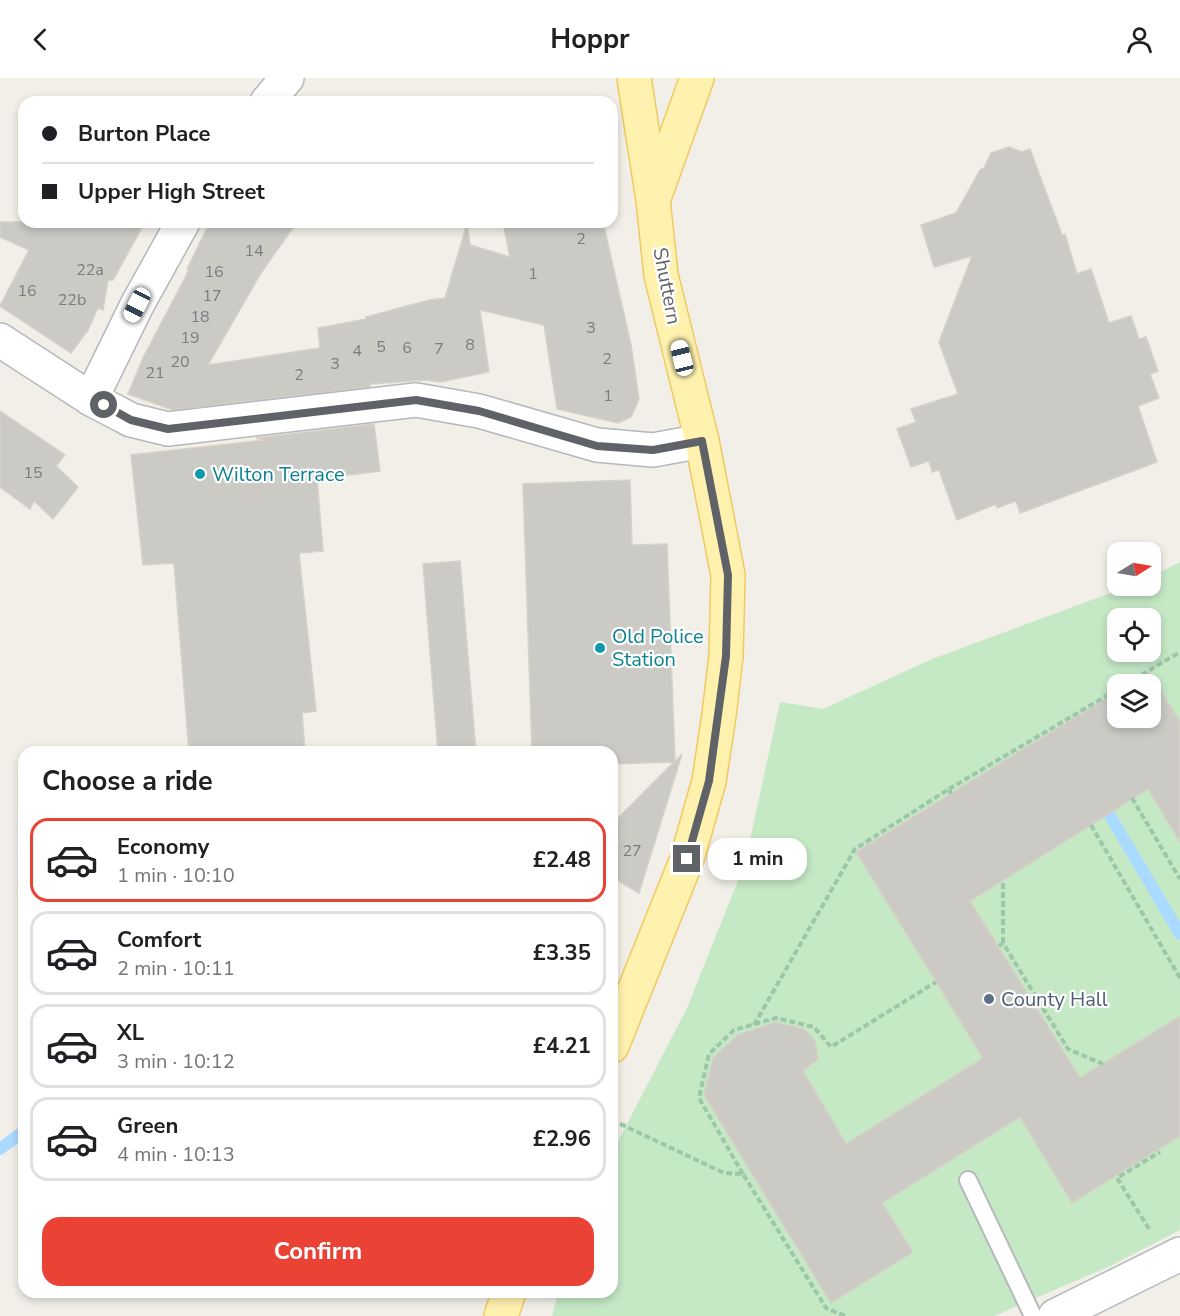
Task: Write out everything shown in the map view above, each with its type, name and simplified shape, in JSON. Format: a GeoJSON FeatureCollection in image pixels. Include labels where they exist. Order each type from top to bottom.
{"type":"FeatureCollection","features":[{"type":"Feature","properties":{"kind":"main road","name":"Shuttern"},"geometry":{"type":"LineString","coordinates":[[618,1031],[687,859],[709,781],[726,656],[728,575],[702,441],[661,275],[653,200],[634,78]]}},
{"type":"Feature","properties":{"kind":"main road"},"geometry":{"type":"LineString","coordinates":[[653,200],[697,78]]}},
{"type":"Feature","properties":{"kind":"main road"},"geometry":{"type":"LineString","coordinates":[[501,1316],[507,1298]]}},
{"type":"Feature","properties":{"kind":"street"},"geometry":{"type":"LineString","coordinates":[[272,96],[287,78]]}},
{"type":"Feature","properties":{"kind":"street"},"geometry":{"type":"LineString","coordinates":[[91,399],[137,305],[180,228]]}},
{"type":"Feature","properties":{"kind":"street"},"geometry":{"type":"LineString","coordinates":[[0,340],[91,399],[131,420],[168,429],[416,400],[479,411],[597,446],[653,450],[702,441]]}},
{"type":"Feature","properties":{"kind":"street"},"geometry":{"type":"LineString","coordinates":[[1055,1316],[1174,1257]]}},
{"type":"Feature","properties":{"kind":"lane"},"geometry":{"type":"LineString","coordinates":[[968,1180],[1033,1316]]}},
{"type":"Feature","properties":{"kind":"path"},"geometry":{"type":"LineString","coordinates":[[1143,674],[1180,652]]}},
{"type":"Feature","properties":{"kind":"path"},"geometry":{"type":"LineString","coordinates":[[754,1025],[855,849],[1107,696]]}},
{"type":"Feature","properties":{"kind":"path"},"geometry":{"type":"LineString","coordinates":[[1132,798],[1180,879]]}},
{"type":"Feature","properties":{"kind":"path"},"geometry":{"type":"LineString","coordinates":[[1091,825],[1180,978]]}},
{"type":"Feature","properties":{"kind":"path"},"geometry":{"type":"LineString","coordinates":[[1003,880],[1001,945],[1068,1049],[1103,1064]]}},
{"type":"Feature","properties":{"kind":"path"},"geometry":{"type":"LineString","coordinates":[[846,1316],[826,1308],[699,1098],[709,1054],[734,1030],[776,1018],[813,1027],[831,1047],[936,982]]}},
{"type":"Feature","properties":{"kind":"path"},"geometry":{"type":"LineString","coordinates":[[618,1123],[724,1173],[743,1174]]}},
{"type":"Feature","properties":{"kind":"path"},"geometry":{"type":"LineString","coordinates":[[1160,1152],[1117,1178],[1174,1257]]}},
{"type":"Feature","properties":{"kind":"green space","name":"County Hall"},"geometry":{"type":"Polygon","coordinates":[[[1180,562],[1180,1230],[1110,1266],[994,1316],[552,1316],[556,1298],[618,1298],[618,1141],[687,1008],[745,863],[780,702],[823,709],[932,659],[1107,594],[1161,596],[1161,572],[1180,562]]]}},
{"type":"Feature","properties":{"kind":"building"},"geometry":{"type":"Polygon","coordinates":[[[1009,147],[1022,152],[1030,149],[1062,235],[1065,234],[1077,274],[1091,269],[1109,323],[1131,316],[1139,339],[1146,337],[1158,371],[1150,374],[1159,398],[1138,406],[1157,462],[1020,513],[1016,501],[997,508],[996,504],[957,520],[939,470],[932,472],[929,461],[911,467],[897,429],[916,422],[911,409],[958,394],[939,342],[972,256],[934,267],[921,225],[956,213],[991,153],[1009,147]]]}},
{"type":"Feature","properties":{"kind":"building"},"geometry":{"type":"Polygon","coordinates":[[[0,222],[18,222],[18,228],[142,228],[113,280],[108,280],[103,310],[98,308],[88,330],[71,353],[0,306],[29,250],[0,237],[0,222]]]}},
{"type":"Feature","properties":{"kind":"building"},"geometry":{"type":"Polygon","coordinates":[[[207,228],[293,228],[261,273],[208,365],[320,348],[318,328],[366,319],[366,317],[429,300],[445,298],[466,228],[470,245],[510,257],[504,228],[604,228],[631,345],[639,399],[631,417],[618,423],[557,409],[544,325],[480,310],[489,372],[440,382],[426,380],[370,384],[370,387],[173,410],[128,394],[143,358],[189,270],[187,269],[207,228]]]}},
{"type":"Feature","properties":{"kind":"building"},"geometry":{"type":"Polygon","coordinates":[[[0,411],[65,455],[56,466],[78,487],[53,519],[34,501],[30,509],[0,487],[0,411]]]}},
{"type":"Feature","properties":{"kind":"building"},"geometry":{"type":"Polygon","coordinates":[[[374,424],[380,471],[317,479],[323,551],[299,553],[316,711],[302,713],[305,746],[189,746],[174,563],[143,565],[131,455],[264,440],[256,438],[374,424]]]}},
{"type":"Feature","properties":{"kind":"building","name":"Old Police Station"},"geometry":{"type":"Polygon","coordinates":[[[630,480],[632,545],[667,544],[675,762],[682,754],[639,893],[618,881],[618,818],[674,762],[618,764],[618,746],[532,746],[523,484],[630,480]]]}},
{"type":"Feature","properties":{"kind":"building"},"geometry":{"type":"Polygon","coordinates":[[[460,561],[475,746],[438,746],[423,564],[460,561]]]}},
{"type":"Feature","properties":{"kind":"building","name":"County Hall"},"geometry":{"type":"Polygon","coordinates":[[[1161,691],[1180,722],[1180,842],[1148,789],[970,901],[1080,1078],[1180,1016],[1180,1136],[1072,1203],[1020,1117],[882,1203],[913,1252],[831,1303],[704,1095],[713,1058],[738,1035],[775,1022],[804,1029],[815,1041],[818,1059],[803,1071],[846,1144],[983,1058],[856,852],[1107,698],[1107,728],[1161,728],[1161,691]]]}},
{"type":"Feature","properties":{"kind":"waterway"},"geometry":{"type":"LineString","coordinates":[[1109,814],[1180,934]]}},
{"type":"Feature","properties":{"kind":"waterway"},"geometry":{"type":"LineString","coordinates":[[0,1149],[18,1136]]}},
{"type":"Feature","properties":{"kind":"place","name":"Wilton Terrace"},"geometry":{"type":"Point","coordinates":[200,474]}},
{"type":"Feature","properties":{"kind":"place","name":"Old Police Station"},"geometry":{"type":"Point","coordinates":[600,648]}},
{"type":"Feature","properties":{"kind":"place","name":"County Hall"},"geometry":{"type":"Point","coordinates":[989,999]}},
{"type":"Feature","properties":{"kind":"route"},"geometry":{"type":"LineString","coordinates":[[104,405],[131,420],[168,429],[416,400],[479,411],[597,446],[653,450],[702,441],[728,575],[726,656],[709,781],[687,859]]}}]}
